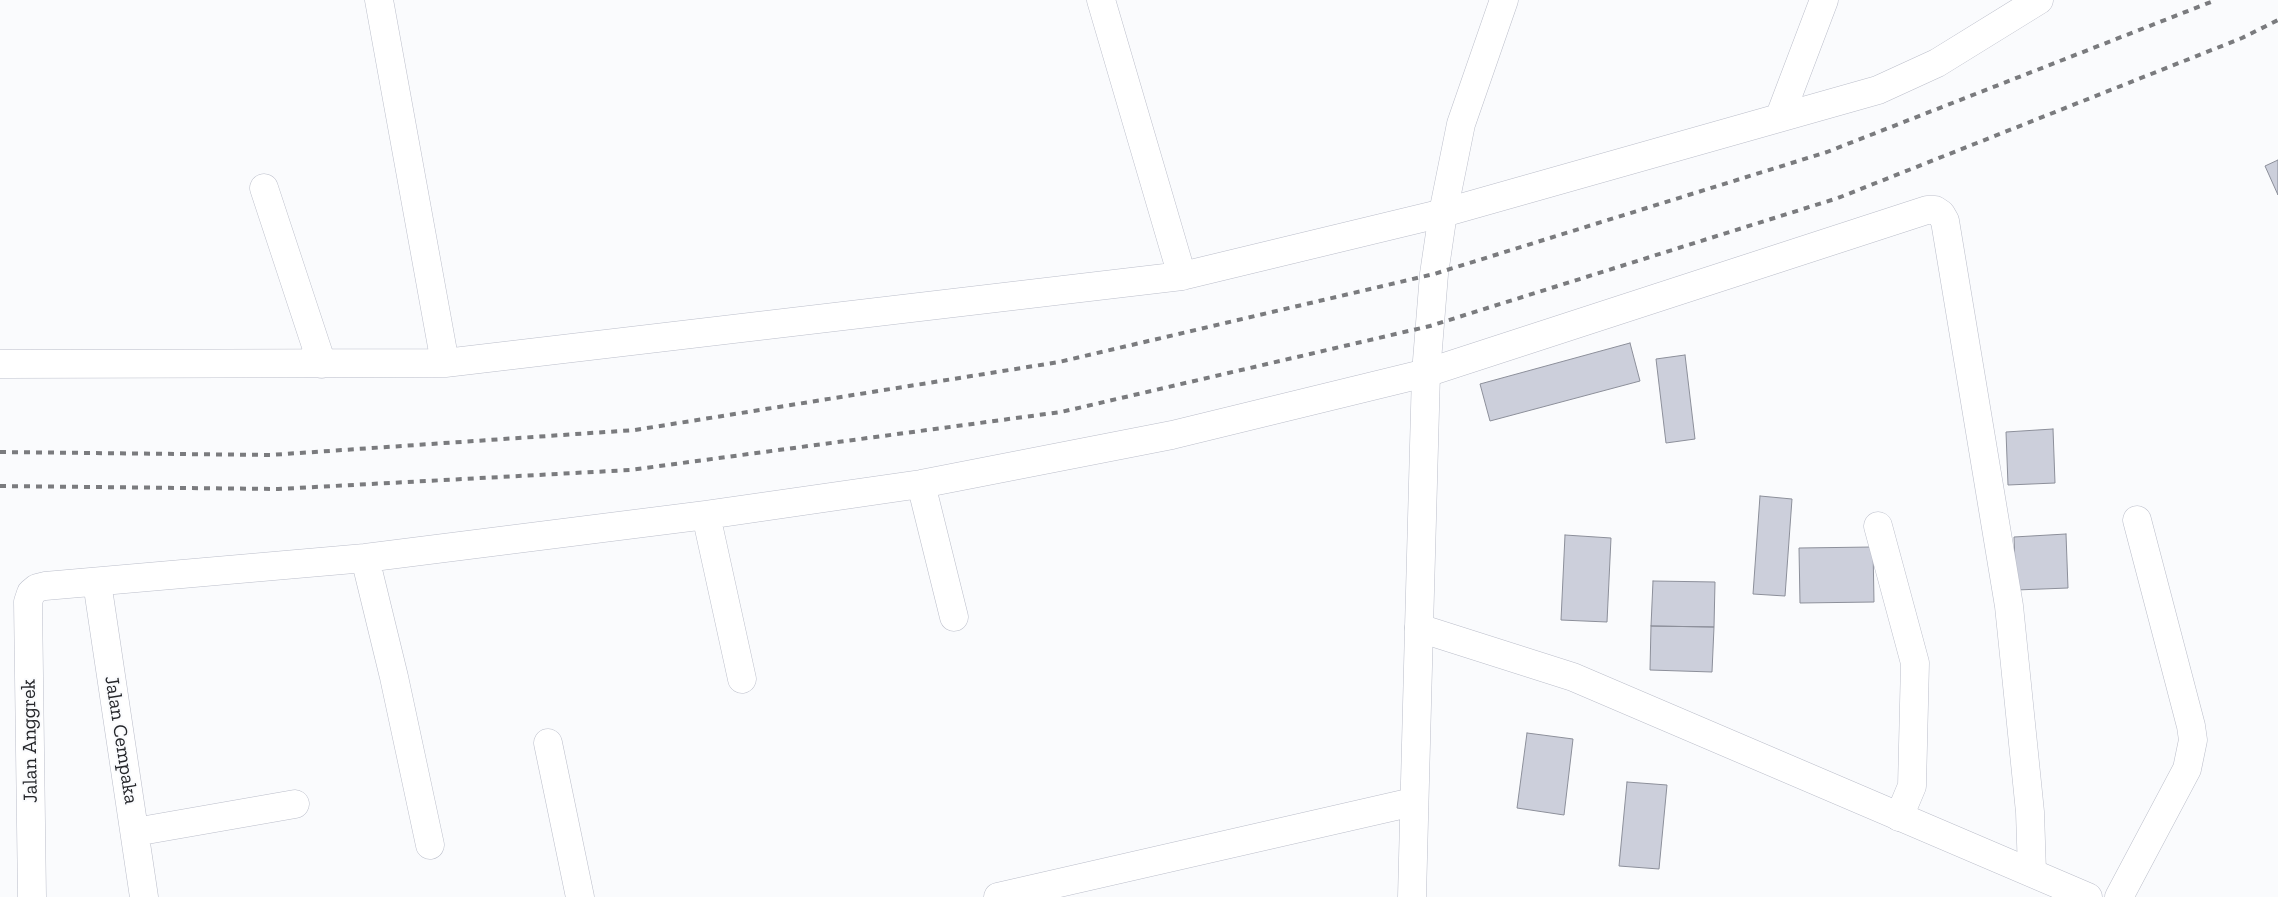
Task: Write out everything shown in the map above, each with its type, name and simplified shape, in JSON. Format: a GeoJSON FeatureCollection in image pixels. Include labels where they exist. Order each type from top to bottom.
{"type":"FeatureCollection","features":[{"type":"Feature","properties":{"kind":"street"},"geometry":{"type":"LineString","coordinates":[[379,0],[445,363]]}},
{"type":"Feature","properties":{"kind":"street"},"geometry":{"type":"LineString","coordinates":[[1101,0],[1182,276]]}},
{"type":"Feature","properties":{"kind":"street"},"geometry":{"type":"LineString","coordinates":[[1412,897],[1413,802],[1426,373],[1434,274],[1442,213],[1462,124],[1504,0]]}},
{"type":"Feature","properties":{"kind":"street"},"geometry":{"type":"LineString","coordinates":[[1780,116],[1824,0]]}},
{"type":"Feature","properties":{"kind":"street"},"geometry":{"type":"LineString","coordinates":[[0,364],[445,363],[1182,276],[1442,213],[1780,116],[1878,90],[1906,79],[1937,63],[2039,0]]}},
{"type":"Feature","properties":{"kind":"street"},"geometry":{"type":"LineString","coordinates":[[264,188],[322,364]]}},
{"type":"Feature","properties":{"kind":"street"},"geometry":{"type":"LineString","coordinates":[[97,582],[365,558],[706,515],[921,484],[1172,435],[1426,373],[1927,210],[1935,210],[1942,214],[1945,221],[2009,606],[2030,812],[2032,872]]}},
{"type":"Feature","properties":{"kind":"street"},"geometry":{"type":"LineString","coordinates":[[921,484],[954,617]]}},
{"type":"Feature","properties":{"kind":"street"},"geometry":{"type":"LineString","coordinates":[[706,515],[742,679]]}},
{"type":"Feature","properties":{"kind":"street"},"geometry":{"type":"LineString","coordinates":[[2119,897],[2187,769],[2193,740],[2189,717],[2137,520]]}},
{"type":"Feature","properties":{"kind":"street"},"geometry":{"type":"LineString","coordinates":[[1878,526],[1916,662],[1912,786],[1899,817]]}},
{"type":"Feature","properties":{"kind":"street"},"geometry":{"type":"LineString","coordinates":[[365,558],[394,677],[430,845]]}},
{"type":"Feature","properties":{"kind":"street","name":"Jalan Anggrek"},"geometry":{"type":"LineString","coordinates":[[32,897],[28,602],[31,593],[37,588],[97,582]]}},
{"type":"Feature","properties":{"kind":"street","name":"Jalan Cempaka"},"geometry":{"type":"LineString","coordinates":[[97,582],[144,897]]}},
{"type":"Feature","properties":{"kind":"street"},"geometry":{"type":"LineString","coordinates":[[1419,628],[1573,677],[2088,897]]}},
{"type":"Feature","properties":{"kind":"street"},"geometry":{"type":"LineString","coordinates":[[548,743],[580,897]]}},
{"type":"Feature","properties":{"kind":"street"},"geometry":{"type":"LineString","coordinates":[[998,897],[1413,802]]}},
{"type":"Feature","properties":{"kind":"street"},"geometry":{"type":"LineString","coordinates":[[135,832],[295,804]]}},
{"type":"Feature","properties":{"kind":"building"},"geometry":{"type":"Polygon","coordinates":[[[2278,160],[2278,195],[2265,166],[2278,160]]]}},
{"type":"Feature","properties":{"kind":"building"},"geometry":{"type":"Polygon","coordinates":[[[1630,343],[1640,381],[1490,421],[1480,384],[1630,343]]]}},
{"type":"Feature","properties":{"kind":"building"},"geometry":{"type":"Polygon","coordinates":[[[1685,355],[1695,439],[1666,443],[1656,359],[1685,355]]]}},
{"type":"Feature","properties":{"kind":"building"},"geometry":{"type":"Polygon","coordinates":[[[2053,429],[2055,483],[2008,485],[2006,432],[2053,429]]]}},
{"type":"Feature","properties":{"kind":"building"},"geometry":{"type":"Polygon","coordinates":[[[1760,496],[1792,499],[1785,596],[1753,594],[1760,496]]]}},
{"type":"Feature","properties":{"kind":"building"},"geometry":{"type":"Polygon","coordinates":[[[2066,534],[2068,588],[2016,590],[2014,537],[2066,534]]]}},
{"type":"Feature","properties":{"kind":"building"},"geometry":{"type":"Polygon","coordinates":[[[1565,535],[1611,538],[1607,622],[1561,620],[1565,535]]]}},
{"type":"Feature","properties":{"kind":"building"},"geometry":{"type":"Polygon","coordinates":[[[1873,547],[1874,602],[1800,603],[1799,548],[1873,547]]]}},
{"type":"Feature","properties":{"kind":"building"},"geometry":{"type":"Polygon","coordinates":[[[1653,581],[1715,582],[1714,627],[1651,626],[1653,581]]]}},
{"type":"Feature","properties":{"kind":"building"},"geometry":{"type":"Polygon","coordinates":[[[1651,626],[1714,627],[1712,672],[1650,670],[1651,626]]]}},
{"type":"Feature","properties":{"kind":"building"},"geometry":{"type":"Polygon","coordinates":[[[1527,733],[1573,739],[1564,815],[1517,808],[1527,733]]]}},
{"type":"Feature","properties":{"kind":"building"},"geometry":{"type":"Polygon","coordinates":[[[1627,782],[1667,785],[1659,869],[1619,866],[1627,782]]]}},
{"type":"Feature","properties":{"kind":"railway"},"geometry":{"type":"LineString","coordinates":[[0,452],[270,455],[635,430],[1059,362],[1434,274],[1827,152],[2216,0]]}},
{"type":"Feature","properties":{"kind":"railway"},"geometry":{"type":"LineString","coordinates":[[0,486],[278,489],[630,470],[1061,412],[1430,326],[1838,198],[2242,38],[2278,20]]}}]}
